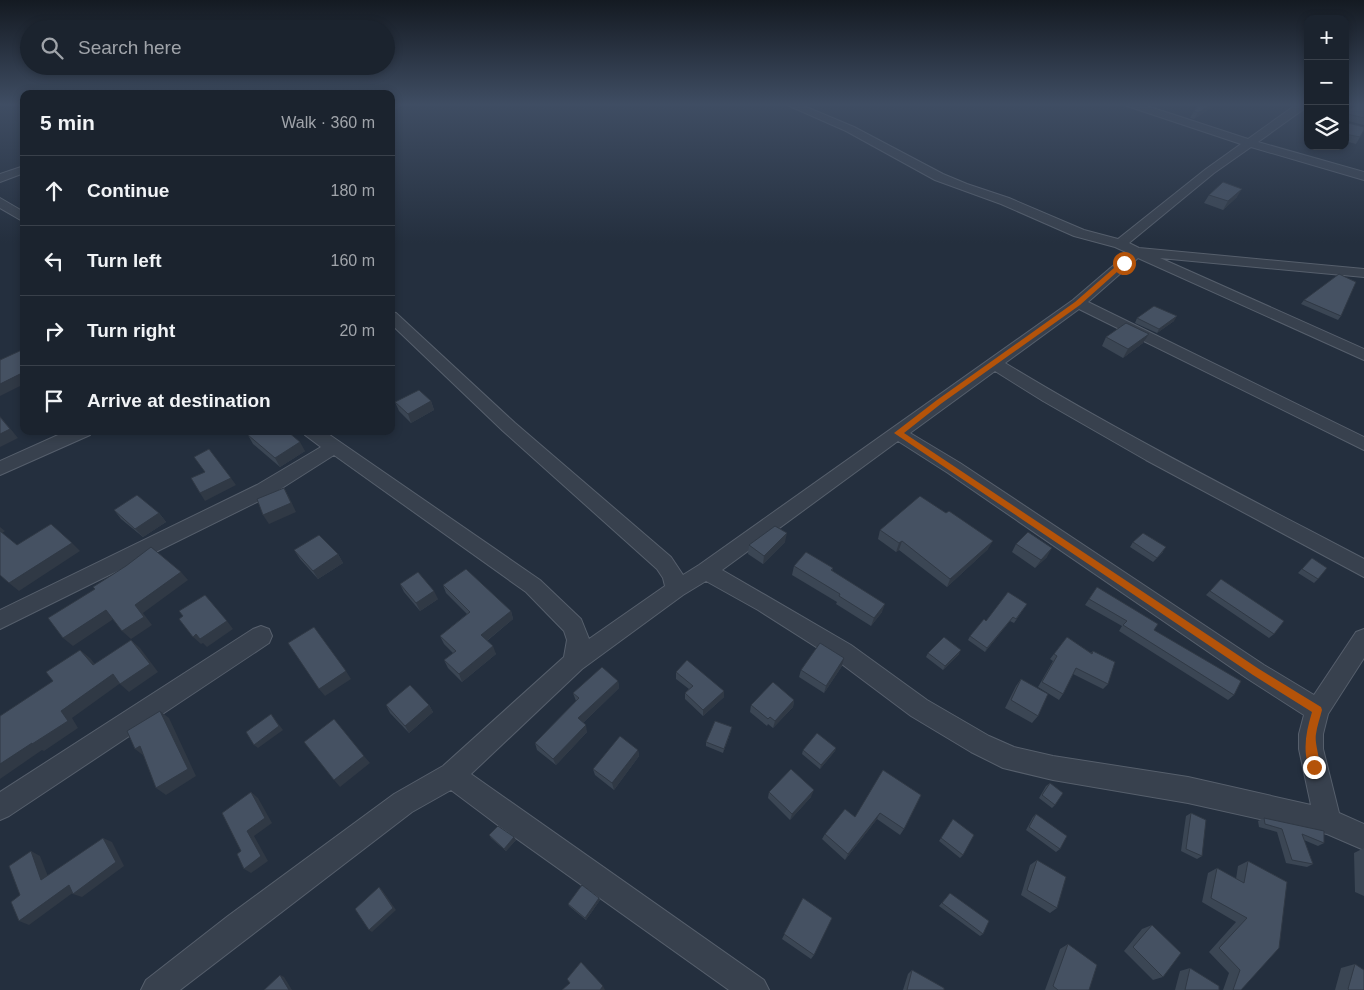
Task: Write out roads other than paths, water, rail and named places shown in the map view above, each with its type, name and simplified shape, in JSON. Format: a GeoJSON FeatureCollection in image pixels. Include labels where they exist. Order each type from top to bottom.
{"type":"FeatureCollection","features":[{"type":"Feature","properties":{"kind":"street"},"geometry":{"type":"LineString","coordinates":[[890,150],[962,188],[1005,201],[1079,233],[1120,244],[1364,355]]}},
{"type":"Feature","properties":{"kind":"street"},"geometry":{"type":"LineString","coordinates":[[1120,244],[1210,171],[1240,150]]}},
{"type":"Feature","properties":{"kind":"street"},"geometry":{"type":"LineString","coordinates":[[1275,150],[1364,176]]}},
{"type":"Feature","properties":{"kind":"street"},"geometry":{"type":"LineString","coordinates":[[0,178],[20,171]]}},
{"type":"Feature","properties":{"kind":"street"},"geometry":{"type":"LineString","coordinates":[[0,202],[20,215]]}},
{"type":"Feature","properties":{"kind":"street"},"geometry":{"type":"LineString","coordinates":[[156,990],[238,926],[403,803],[452,775],[574,662],[676,589],[706,571],[1078,303],[1137,252],[1364,273]]}},
{"type":"Feature","properties":{"kind":"street"},"geometry":{"type":"LineString","coordinates":[[1078,303],[1364,444]]}},
{"type":"Feature","properties":{"kind":"street"},"geometry":{"type":"LineString","coordinates":[[395,320],[516,434],[664,563],[673,576],[676,589]]}},
{"type":"Feature","properties":{"kind":"street"},"geometry":{"type":"LineString","coordinates":[[994,363],[1049,397],[1152,455],[1364,569]]}},
{"type":"Feature","properties":{"kind":"street"},"geometry":{"type":"LineString","coordinates":[[898,433],[954,468],[1057,540],[1256,672],[1317,710]]}},
{"type":"Feature","properties":{"kind":"street"},"geometry":{"type":"LineString","coordinates":[[0,468],[75,435]]}},
{"type":"Feature","properties":{"kind":"street"},"geometry":{"type":"LineString","coordinates":[[317,435],[533,586],[573,626],[578,640],[574,662]]}},
{"type":"Feature","properties":{"kind":"street"},"geometry":{"type":"LineString","coordinates":[[0,620],[264,490],[334,447]]}},
{"type":"Feature","properties":{"kind":"street"},"geometry":{"type":"LineString","coordinates":[[706,571],[765,604],[843,652],[919,708],[980,744],[1012,759],[1053,768],[1188,790],[1328,821],[1364,837]]}},
{"type":"Feature","properties":{"kind":"street"},"geometry":{"type":"LineString","coordinates":[[0,807],[261,636]]}},
{"type":"Feature","properties":{"kind":"street"},"geometry":{"type":"LineString","coordinates":[[1328,821],[1311,749],[1311,734],[1317,710],[1364,639]]}},
{"type":"Feature","properties":{"kind":"street"},"geometry":{"type":"LineString","coordinates":[[452,775],[508,817],[754,990]]}}]}
